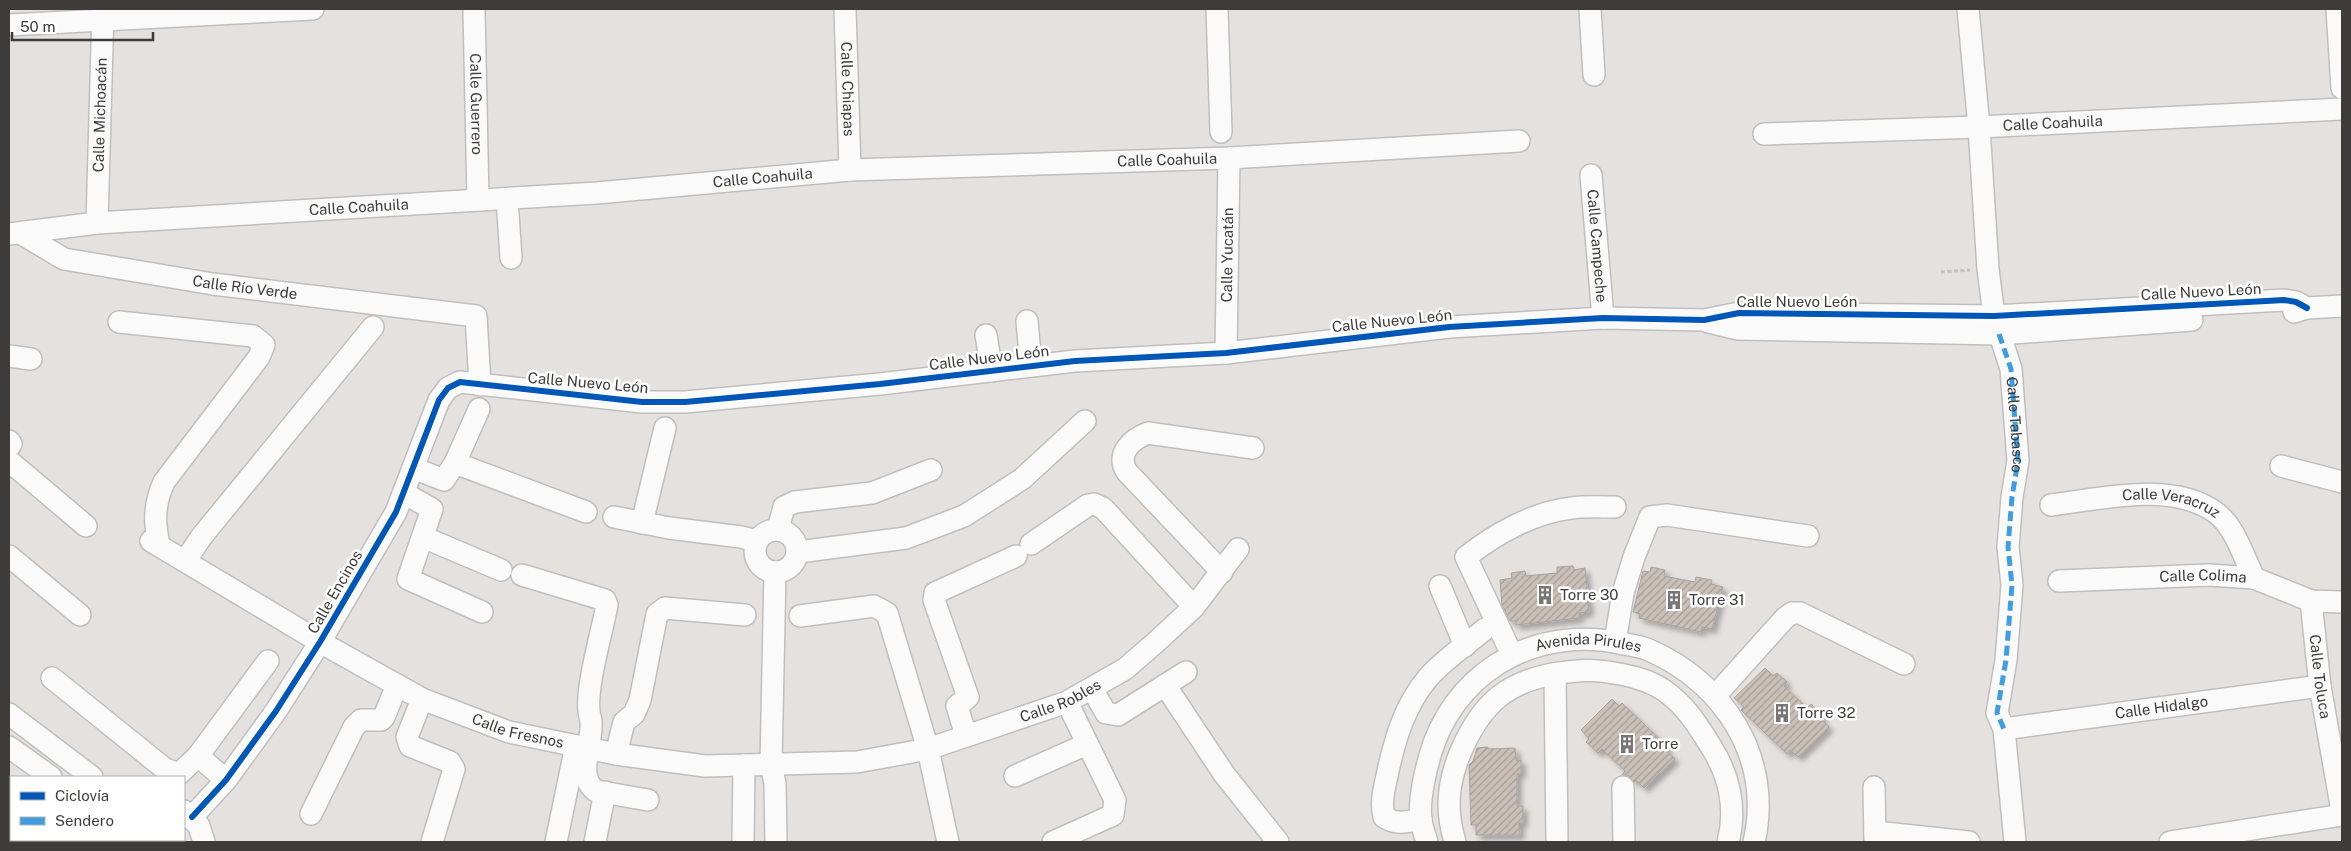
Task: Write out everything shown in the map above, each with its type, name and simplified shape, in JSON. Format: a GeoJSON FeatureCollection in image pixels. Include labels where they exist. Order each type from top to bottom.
{"type":"FeatureCollection","features":[{"type":"Feature","properties":{"kind":"street"},"geometry":{"type":"LineString","coordinates":[[9,25],[103,14],[313,9]]}},
{"type":"Feature","properties":{"kind":"street","name":"Calle Guerrero"},"geometry":{"type":"LineString","coordinates":[[474,9],[478,200]]}},
{"type":"Feature","properties":{"kind":"street","name":"Calle Chiapas"},"geometry":{"type":"LineString","coordinates":[[845,9],[850,170]]}},
{"type":"Feature","properties":{"kind":"street"},"geometry":{"type":"LineString","coordinates":[[1217,9],[1221,132]]}},
{"type":"Feature","properties":{"kind":"street"},"geometry":{"type":"LineString","coordinates":[[1590,9],[1594,75]]}},
{"type":"Feature","properties":{"kind":"street","name":"Calle Tabasco"},"geometry":{"type":"LineString","coordinates":[[1968,9],[1979,127],[1988,269],[1996,325],[2011,369],[2018,461],[2012,497],[2008,547],[2012,585],[2006,660],[1997,713],[2004,729],[2015,842]]}},
{"type":"Feature","properties":{"kind":"street"},"geometry":{"type":"LineString","coordinates":[[2337,9],[2342,88]]}},
{"type":"Feature","properties":{"kind":"street","name":"Calle Michoacán"},"geometry":{"type":"LineString","coordinates":[[97,223],[103,14]]}},
{"type":"Feature","properties":{"kind":"street","name":"Calle Coahuila"},"geometry":{"type":"LineString","coordinates":[[1764,134],[1979,127],[2342,109]]}},
{"type":"Feature","properties":{"kind":"street","name":"Calle Coahuila"},"geometry":{"type":"LineString","coordinates":[[16,234],[97,223],[597,193],[850,170],[1229,158],[1519,142]]}},
{"type":"Feature","properties":{"kind":"street","name":"Calle Yucatán"},"geometry":{"type":"LineString","coordinates":[[1226,353],[1229,158]]}},
{"type":"Feature","properties":{"kind":"street","name":"Calle Campeche"},"geometry":{"type":"LineString","coordinates":[[1591,174],[1603,318]]}},
{"type":"Feature","properties":{"kind":"street"},"geometry":{"type":"LineString","coordinates":[[506,198],[511,258]]}},
{"type":"Feature","properties":{"kind":"street","name":"Calle Río Verde"},"geometry":{"type":"LineString","coordinates":[[16,234],[64,259],[213,284],[476,316],[480,385]]}},
{"type":"Feature","properties":{"kind":"street","name":"Calle Nuevo León"},"geometry":{"type":"LineString","coordinates":[[480,385],[642,402],[685,402],[880,384],[1074,361],[1226,353],[1449,327],[1603,318],[1704,320],[1738,313],[1996,325],[2284,313],[2307,308],[2342,306]]}},
{"type":"Feature","properties":{"kind":"street"},"geometry":{"type":"LineString","coordinates":[[1027,321],[1031,366]]}},
{"type":"Feature","properties":{"kind":"street","name":"Calle Fresnos"},"geometry":{"type":"LineString","coordinates":[[119,322],[253,336],[264,345],[259,357],[164,482],[158,494],[154,515],[155,543],[320,642],[422,699],[509,732],[616,754],[705,766],[857,762],[928,749]]}},
{"type":"Feature","properties":{"kind":"street"},"geometry":{"type":"LineString","coordinates":[[185,561],[202,536],[373,327]]}},
{"type":"Feature","properties":{"kind":"street"},"geometry":{"type":"LineString","coordinates":[[986,335],[992,371]]}},
{"type":"Feature","properties":{"kind":"street"},"geometry":{"type":"LineString","coordinates":[[9,356],[31,359]]}},
{"type":"Feature","properties":{"kind":"street","name":"Calle Encinos"},"geometry":{"type":"LineString","coordinates":[[188,814],[226,780],[276,711],[320,642],[396,512],[443,394],[454,384],[460,382],[480,385]]}},
{"type":"Feature","properties":{"kind":"street"},"geometry":{"type":"LineString","coordinates":[[413,468],[444,480],[455,463],[479,409]]}},
{"type":"Feature","properties":{"kind":"street"},"geometry":{"type":"LineString","coordinates":[[798,552],[906,538],[964,516],[1022,479],[1085,421]]}},
{"type":"Feature","properties":{"kind":"street"},"geometry":{"type":"LineString","coordinates":[[642,523],[665,428]]}},
{"type":"Feature","properties":{"kind":"street"},"geometry":{"type":"LineString","coordinates":[[1222,572],[1127,472],[1123,466],[1123,456],[1128,445],[1136,437],[1148,433],[1253,448]]}},
{"type":"Feature","properties":{"kind":"street"},"geometry":{"type":"LineString","coordinates":[[9,441],[11,444],[9,447]]}},
{"type":"Feature","properties":{"kind":"street"},"geometry":{"type":"LineString","coordinates":[[9,461],[86,526]]}},
{"type":"Feature","properties":{"kind":"street"},"geometry":{"type":"LineString","coordinates":[[455,463],[586,512]]}},
{"type":"Feature","properties":{"kind":"street"},"geometry":{"type":"LineString","coordinates":[[2281,466],[2342,482]]}},
{"type":"Feature","properties":{"kind":"street"},"geometry":{"type":"LineString","coordinates":[[778,529],[784,507],[795,502],[872,492],[931,470]]}},
{"type":"Feature","properties":{"kind":"street"},"geometry":{"type":"LineString","coordinates":[[404,493],[432,509],[408,578],[482,612]]}},
{"type":"Feature","properties":{"kind":"street","name":"Calle Veracruz"},"geometry":{"type":"LineString","coordinates":[[2051,505],[2155,493],[2189,500],[2216,513],[2226,524],[2254,578]]}},
{"type":"Feature","properties":{"kind":"street"},"geometry":{"type":"LineString","coordinates":[[966,736],[957,706],[968,697],[934,600],[935,593],[1023,550],[1088,505],[1094,504],[1103,508],[1194,607]]}},
{"type":"Feature","properties":{"kind":"street"},"geometry":{"type":"LineString","coordinates":[[1512,655],[1466,557],[1480,546],[1533,518],[1571,508],[1615,507]]}},
{"type":"Feature","properties":{"kind":"street"},"geometry":{"type":"LineString","coordinates":[[1615,642],[1623,593],[1634,557],[1650,518],[1667,515],[1808,536]]}},
{"type":"Feature","properties":{"kind":"street"},"geometry":{"type":"LineString","coordinates":[[614,517],[757,541]]}},
{"type":"Feature","properties":{"kind":"street"},"geometry":{"type":"LineString","coordinates":[[778,529],[786,531],[792,536],[798,552],[790,567],[774,572],[760,565],[756,558],[757,541],[762,534],[778,529]]}},
{"type":"Feature","properties":{"kind":"street"},"geometry":{"type":"LineString","coordinates":[[423,537],[501,570]]}},
{"type":"Feature","properties":{"kind":"street","name":"Calle Robles"},"geometry":{"type":"LineString","coordinates":[[928,749],[1067,702],[1125,669],[1194,607],[1238,549]]}},
{"type":"Feature","properties":{"kind":"street"},"geometry":{"type":"LineString","coordinates":[[9,556],[80,615]]}},
{"type":"Feature","properties":{"kind":"street"},"geometry":{"type":"LineString","coordinates":[[774,572],[771,764],[775,784],[776,842]]}},
{"type":"Feature","properties":{"kind":"street"},"geometry":{"type":"LineString","coordinates":[[522,575],[605,600],[607,605],[590,695],[589,710],[592,722],[582,747],[556,842]]}},
{"type":"Feature","properties":{"kind":"street","name":"Calle Colima"},"geometry":{"type":"LineString","coordinates":[[2059,581],[2209,575],[2254,578],[2311,601],[2342,602]]}},
{"type":"Feature","properties":{"kind":"street"},"geometry":{"type":"LineString","coordinates":[[1440,586],[1465,646]]}},
{"type":"Feature","properties":{"kind":"street","name":"Calle Toluca"},"geometry":{"type":"LineString","coordinates":[[2311,601],[2320,686],[2342,811]]}},
{"type":"Feature","properties":{"kind":"street"},"geometry":{"type":"LineString","coordinates":[[800,616],[874,606],[887,613],[928,749],[948,842]]}},
{"type":"Feature","properties":{"kind":"street"},"geometry":{"type":"LineString","coordinates":[[616,754],[624,722],[634,714],[640,700],[657,614],[660,610],[665,608],[745,615]]}},
{"type":"Feature","properties":{"kind":"street"},"geometry":{"type":"LineString","coordinates":[[1715,696],[1785,618],[1792,613],[1800,613],[1904,664]]}},
{"type":"Feature","properties":{"kind":"street"},"geometry":{"type":"LineString","coordinates":[[1420,819],[1403,823],[1392,822],[1384,817],[1382,806],[1392,751],[1412,701],[1427,678],[1485,629]]}},
{"type":"Feature","properties":{"kind":"street"},"geometry":{"type":"LineString","coordinates":[[1588,669],[1589,638]]}},
{"type":"Feature","properties":{"kind":"street","name":"Avenida Pirules"},"geometry":{"type":"LineString","coordinates":[[1426,842],[1420,819],[1426,765],[1443,719],[1469,686],[1495,664],[1512,655],[1556,642],[1589,638],[1648,649],[1677,664],[1715,696],[1737,723],[1747,744],[1754,770],[1758,802],[1754,842]]}},
{"type":"Feature","properties":{"kind":"street"},"geometry":{"type":"LineString","coordinates":[[52,678],[173,773],[179,774],[198,756],[268,661]]}},
{"type":"Feature","properties":{"kind":"street","name":"Avenida Pirules"},"geometry":{"type":"LineString","coordinates":[[1455,842],[1449,815],[1450,780],[1470,731],[1482,712],[1496,698],[1515,685],[1535,677],[1588,669],[1643,680],[1664,690],[1696,720],[1722,763],[1730,788],[1731,812],[1728,842]]}},
{"type":"Feature","properties":{"kind":"street"},"geometry":{"type":"LineString","coordinates":[[1092,689],[1106,713],[1118,715],[1186,672]]}},
{"type":"Feature","properties":{"kind":"street"},"geometry":{"type":"LineString","coordinates":[[1555,674],[1557,842]]}},
{"type":"Feature","properties":{"kind":"street"},"geometry":{"type":"LineString","coordinates":[[311,814],[354,727],[361,720],[381,720],[384,717],[397,684]]}},
{"type":"Feature","properties":{"kind":"street"},"geometry":{"type":"LineString","coordinates":[[1165,686],[1224,774],[1278,842]]}},
{"type":"Feature","properties":{"kind":"street","name":"Calle Hidalgo"},"geometry":{"type":"LineString","coordinates":[[2004,729],[2320,686]]}},
{"type":"Feature","properties":{"kind":"street"},"geometry":{"type":"LineString","coordinates":[[422,699],[407,738],[408,743],[410,746],[450,762],[454,769],[432,842]]}},
{"type":"Feature","properties":{"kind":"street"},"geometry":{"type":"LineString","coordinates":[[1053,842],[1112,815],[1116,808],[1116,800],[1067,702]]}},
{"type":"Feature","properties":{"kind":"street"},"geometry":{"type":"LineString","coordinates":[[9,714],[91,776]]}},
{"type":"Feature","properties":{"kind":"street"},"geometry":{"type":"LineString","coordinates":[[1015,776],[1087,744]]}},
{"type":"Feature","properties":{"kind":"street"},"geometry":{"type":"LineString","coordinates":[[9,747],[50,776]]}},
{"type":"Feature","properties":{"kind":"street"},"geometry":{"type":"LineString","coordinates":[[582,747],[589,786],[596,791],[648,800]]}},
{"type":"Feature","properties":{"kind":"street"},"geometry":{"type":"LineString","coordinates":[[198,756],[226,780]]}},
{"type":"Feature","properties":{"kind":"street"},"geometry":{"type":"LineString","coordinates":[[743,842],[744,765]]}},
{"type":"Feature","properties":{"kind":"street"},"geometry":{"type":"LineString","coordinates":[[1623,787],[1624,842]]}},
{"type":"Feature","properties":{"kind":"street"},"geometry":{"type":"LineString","coordinates":[[1874,787],[1875,837],[1969,842]]}},
{"type":"Feature","properties":{"kind":"street"},"geometry":{"type":"LineString","coordinates":[[596,842],[605,792]]}},
{"type":"Feature","properties":{"kind":"street"},"geometry":{"type":"LineString","coordinates":[[188,814],[199,826],[204,842]]}},
{"type":"Feature","properties":{"kind":"street"},"geometry":{"type":"LineString","coordinates":[[2170,842],[2342,815]]}},
{"type":"Feature","properties":{"kind":"path"},"geometry":{"type":"LineString","coordinates":[[1941,272],[1988,269]]}},
{"type":"Feature","properties":{"kind":"building","name":"Torre 30"},"geometry":{"type":"Polygon","coordinates":[[[1573,566],[1574,570],[1585,568],[1589,612],[1579,613],[1579,618],[1516,625],[1516,621],[1510,621],[1502,605],[1500,580],[1512,578],[1511,573],[1525,571],[1526,576],[1557,573],[1557,567],[1573,566]]]}},
{"type":"Feature","properties":{"kind":"building","name":"Torre 31"},"geometry":{"type":"Polygon","coordinates":[[[1651,567],[1665,570],[1664,576],[1695,582],[1696,577],[1712,580],[1711,584],[1723,587],[1712,629],[1702,627],[1701,632],[1639,618],[1640,614],[1633,612],[1643,571],[1650,572],[1651,567]]]}},
{"type":"Feature","properties":{"kind":"building","name":"Torre 32"},"geometry":{"type":"Polygon","coordinates":[[[1765,668],[1773,676],[1777,673],[1787,682],[1784,686],[1807,708],[1811,704],[1823,715],[1820,718],[1829,727],[1798,757],[1790,750],[1787,754],[1741,710],[1744,707],[1734,698],[1765,668]]]}},
{"type":"Feature","properties":{"kind":"building","name":"Torre"},"geometry":{"type":"Polygon","coordinates":[[[1612,699],[1619,706],[1622,703],[1668,747],[1665,750],[1675,759],[1644,788],[1636,780],[1634,782],[1629,776],[1622,775],[1625,771],[1602,749],[1598,753],[1586,742],[1589,739],[1581,730],[1612,699]]]}},
{"type":"Feature","properties":{"kind":"building"},"geometry":{"type":"Polygon","coordinates":[[[1488,747],[1488,749],[1515,748],[1516,760],[1521,760],[1521,774],[1517,774],[1517,806],[1523,806],[1523,823],[1519,823],[1520,835],[1476,835],[1476,825],[1471,825],[1469,765],[1473,761],[1477,748],[1488,747]]]}},
{"type":"Feature","properties":{"kind":"marked path"},"geometry":{"type":"LineString","coordinates":[[1999,334],[2011,369],[2018,461],[2012,497],[2008,547],[2012,585],[2006,660],[1997,713],[2004,729]]}},
{"type":"Feature","properties":{"kind":"cycle path"},"geometry":{"type":"LineString","coordinates":[[192,817],[226,780],[276,711],[320,642],[396,512],[439,400],[448,388],[460,382],[642,402],[685,402],[880,384],[1075,361],[1226,353],[1449,327],[1603,318],[1704,320],[1739,313],[1994,316],[2284,300],[2296,302],[2307,308]]}},
{"type":"Feature","properties":{"kind":"place","name":"Torre 30"},"geometry":{"type":"Point","coordinates":[1545,595]}},
{"type":"Feature","properties":{"kind":"place","name":"Torre 31"},"geometry":{"type":"Point","coordinates":[1674,600]}},
{"type":"Feature","properties":{"kind":"place","name":"Torre 32"},"geometry":{"type":"Point","coordinates":[1782,713]}},
{"type":"Feature","properties":{"kind":"place","name":"Torre"},"geometry":{"type":"Point","coordinates":[1627,744]}}]}
